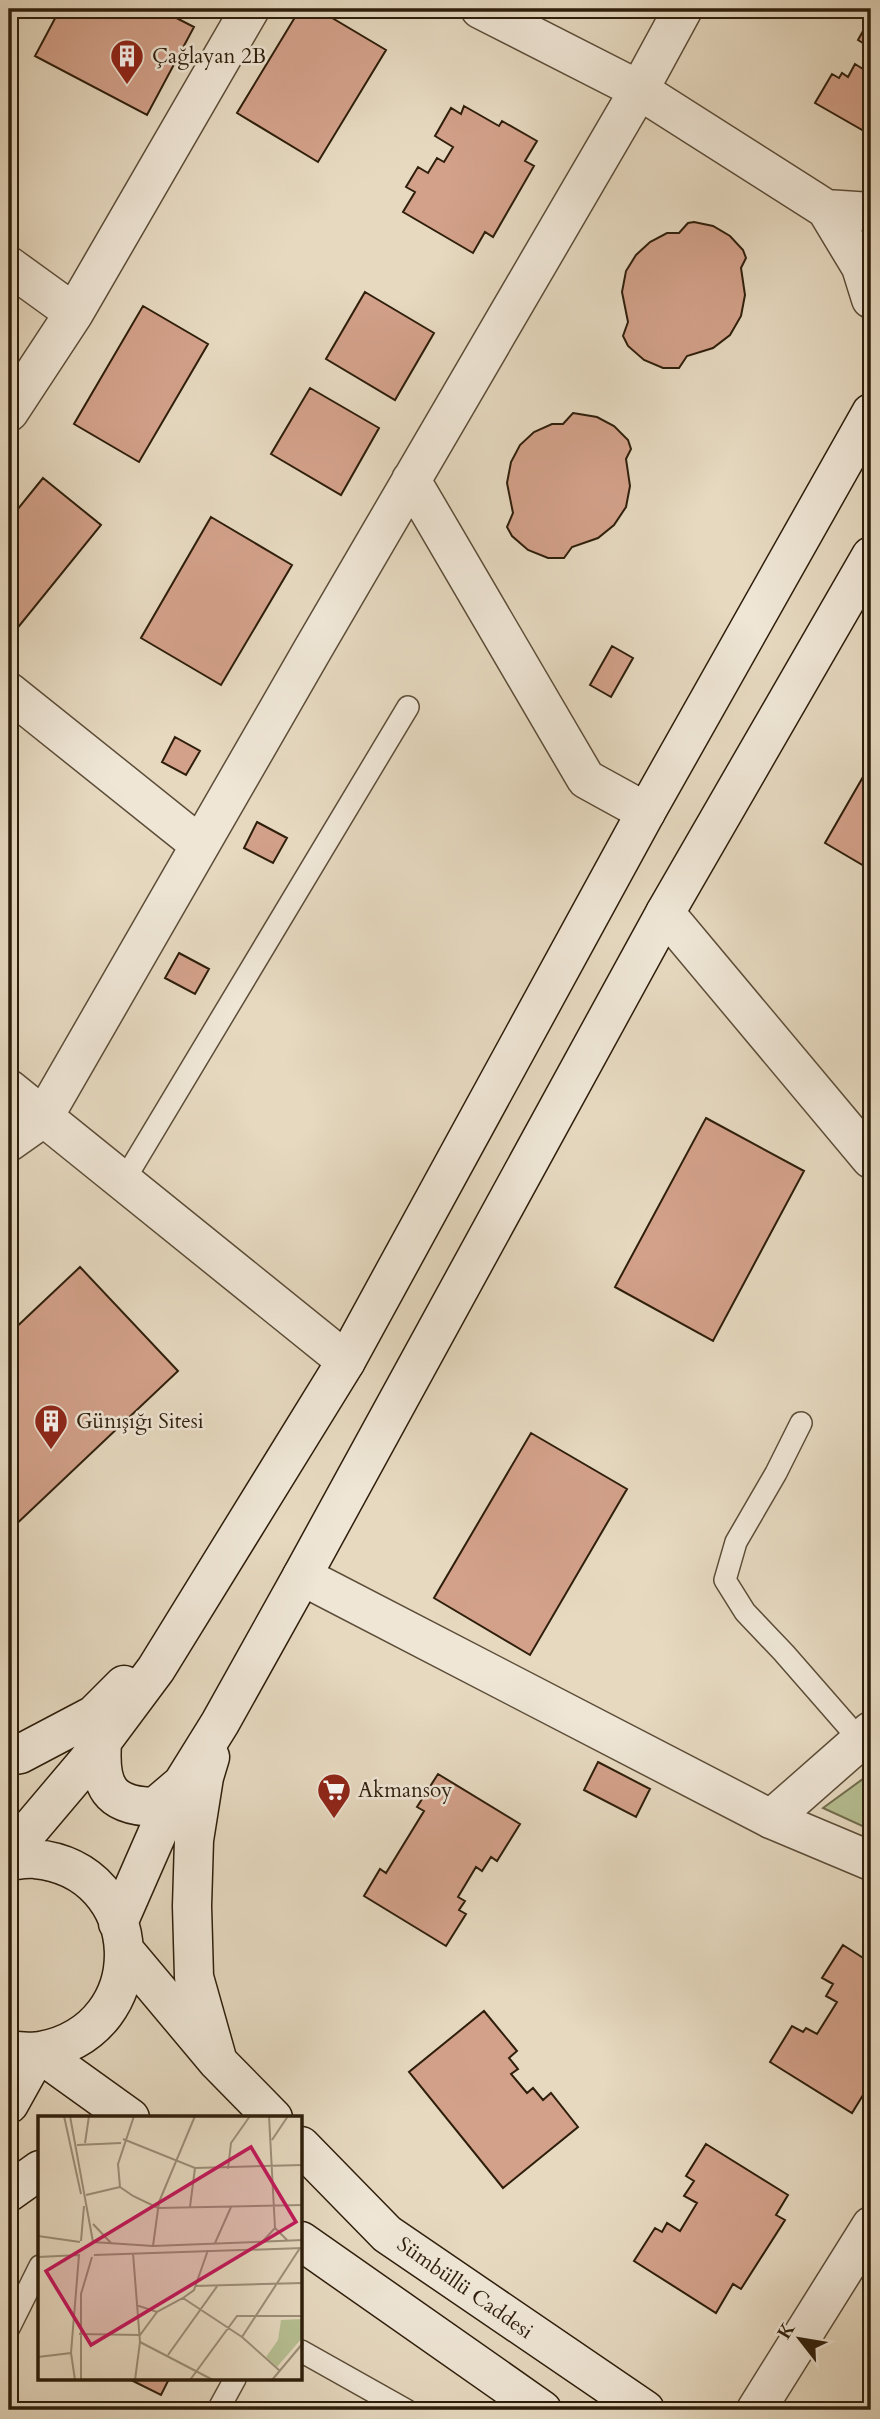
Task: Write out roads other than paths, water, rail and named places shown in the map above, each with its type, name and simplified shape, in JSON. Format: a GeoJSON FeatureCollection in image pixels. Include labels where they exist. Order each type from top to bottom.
{"type":"FeatureCollection","features":[{"type":"Feature","properties":{"kind":"main road"},"geometry":{"type":"LineString","coordinates":[[9,412],[74,313],[250,9]]}},
{"type":"Feature","properties":{"kind":"main road"},"geometry":{"type":"LineString","coordinates":[[480,9],[639,90],[826,209],[861,268],[871,299]]}},
{"type":"Feature","properties":{"kind":"main road"},"geometry":{"type":"LineString","coordinates":[[9,1142],[43,1118],[639,90],[683,9]]}},
{"type":"Feature","properties":{"kind":"main road"},"geometry":{"type":"LineString","coordinates":[[826,209],[871,212]]}},
{"type":"Feature","properties":{"kind":"main road"},"geometry":{"type":"LineString","coordinates":[[9,266],[74,313]]}},
{"type":"Feature","properties":{"kind":"main road"},"geometry":{"type":"LineString","coordinates":[[9,1854],[102,1742],[156,1669],[346,1362],[646,812],[871,410]]}},
{"type":"Feature","properties":{"kind":"main road"},"geometry":{"type":"LineString","coordinates":[[411,480],[586,779],[646,812]]}},
{"type":"Feature","properties":{"kind":"main road"},"geometry":{"type":"LineString","coordinates":[[121,1936],[171,1802],[220,1723],[302,1576],[665,913],[871,556]]}},
{"type":"Feature","properties":{"kind":"main road"},"geometry":{"type":"LineString","coordinates":[[9,691],[200,845]]}},
{"type":"Feature","properties":{"kind":"main road"},"geometry":{"type":"LineString","coordinates":[[665,913],[871,1159]]}},
{"type":"Feature","properties":{"kind":"main road"},"geometry":{"type":"LineString","coordinates":[[9,1089],[346,1362]]}},
{"type":"Feature","properties":{"kind":"main road"},"geometry":{"type":"LineString","coordinates":[[302,1576],[771,1819],[871,1861]]}},
{"type":"Feature","properties":{"kind":"main road"},"geometry":{"type":"LineString","coordinates":[[9,1756],[20,1754],[94,1715],[179,1633]]}},
{"type":"Feature","properties":{"kind":"main road"},"geometry":{"type":"LineString","coordinates":[[218,2062],[194,1977],[192,1906],[194,1840],[204,1777],[220,1723]]}},
{"type":"Feature","properties":{"kind":"main road"},"geometry":{"type":"LineString","coordinates":[[771,1819],[866,1736]]}},
{"type":"Feature","properties":{"kind":"main road"},"geometry":{"type":"LineString","coordinates":[[102,1742],[100,1767],[104,1782],[111,1794],[123,1803],[155,1807],[182,1784]]}},
{"type":"Feature","properties":{"kind":"main road"},"geometry":{"type":"LineString","coordinates":[[9,1861],[34,1858],[65,1866],[92,1882],[112,1907],[121,1936],[124,1969],[115,1999],[96,2025],[69,2043],[23,2051]]}},
{"type":"Feature","properties":{"kind":"main road"},"geometry":{"type":"LineString","coordinates":[[121,1936],[218,2062],[272,2116]]}},
{"type":"Feature","properties":{"kind":"main road"},"geometry":{"type":"LineString","coordinates":[[9,2104],[23,2051]]}},
{"type":"Feature","properties":{"kind":"main road"},"geometry":{"type":"LineString","coordinates":[[23,2051],[128,2116]]}},
{"type":"Feature","properties":{"kind":"main road","name":"Sümbüllü Caddesi"},"geometry":{"type":"LineString","coordinates":[[303,2148],[387,2234],[645,2410]]}},
{"type":"Feature","properties":{"kind":"main road"},"geometry":{"type":"LineString","coordinates":[[9,2192],[38,2170]]}},
{"type":"Feature","properties":{"kind":"main road"},"geometry":{"type":"LineString","coordinates":[[757,2410],[871,2226]]}},
{"type":"Feature","properties":{"kind":"main road"},"geometry":{"type":"LineString","coordinates":[[303,2246],[542,2410]]}},
{"type":"Feature","properties":{"kind":"lane"},"geometry":{"type":"LineString","coordinates":[[123,1182],[408,707]]}},
{"type":"Feature","properties":{"kind":"lane"},"geometry":{"type":"LineString","coordinates":[[800,1423],[776,1474],[736,1542],[725,1580],[744,1612],[866,1736]]}},
{"type":"Feature","properties":{"kind":"lane"},"geometry":{"type":"LineString","coordinates":[[9,2328],[38,2270]]}},
{"type":"Feature","properties":{"kind":"lane"},"geometry":{"type":"LineString","coordinates":[[303,2352],[406,2410]]}},
{"type":"Feature","properties":{"kind":"lane"},"geometry":{"type":"LineString","coordinates":[[218,2410],[233,2380]]}},
{"type":"Feature","properties":{"kind":"place","name":"Çağlayan 2B"},"geometry":{"type":"Point","coordinates":[127,86]}},
{"type":"Feature","properties":{"kind":"place","name":"Günışığı Sitesi"},"geometry":{"type":"Point","coordinates":[51,1451]}},
{"type":"Feature","properties":{"kind":"place","name":"Akmansoy"},"geometry":{"type":"Point","coordinates":[334,1820]}}]}
